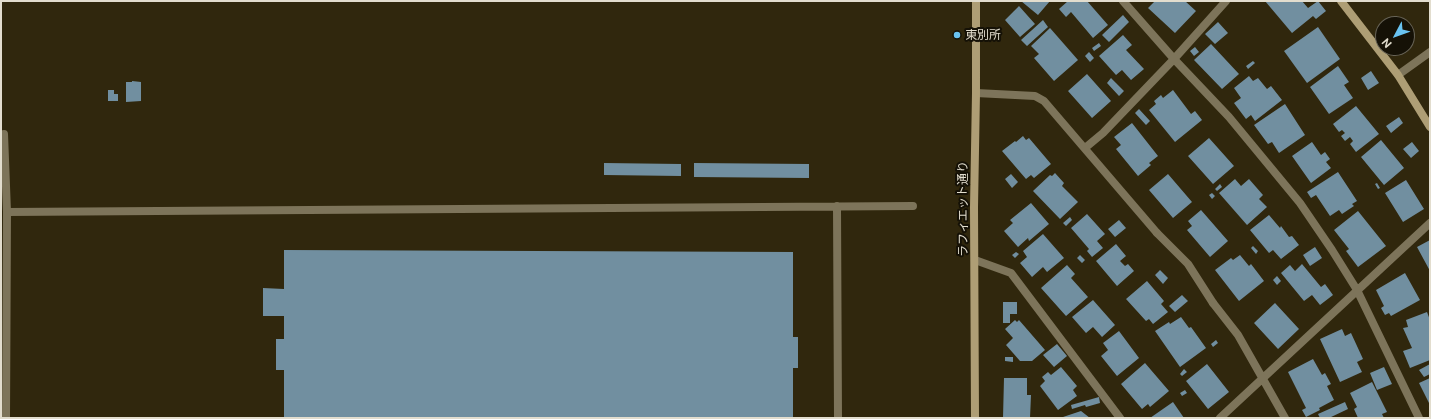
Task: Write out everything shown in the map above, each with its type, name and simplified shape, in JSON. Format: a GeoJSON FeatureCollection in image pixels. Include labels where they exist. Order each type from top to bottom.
{"type":"FeatureCollection","features":[{"type":"Feature","properties":{"kind":"street","name":"ラフィエット通り"},"geometry":{"type":"LineString","coordinates":[[975,418],[974,207],[976,1]]}},
{"type":"Feature","properties":{"kind":"street"},"geometry":{"type":"LineString","coordinates":[[1123,1],[1229,117],[1300,203],[1357,290],[1419,418]]}},
{"type":"Feature","properties":{"kind":"street"},"geometry":{"type":"LineString","coordinates":[[1085,148],[1103,133],[1226,1]]}},
{"type":"Feature","properties":{"kind":"street"},"geometry":{"type":"LineString","coordinates":[[1341,1],[1398,75],[1430,127]]}},
{"type":"Feature","properties":{"kind":"street"},"geometry":{"type":"LineString","coordinates":[[1398,75],[1430,52]]}},
{"type":"Feature","properties":{"kind":"street"},"geometry":{"type":"LineString","coordinates":[[976,93],[1035,96],[1044,101],[1157,233],[1188,264],[1213,304],[1238,335],[1284,418]]}},
{"type":"Feature","properties":{"kind":"street"},"geometry":{"type":"LineString","coordinates":[[4,134],[8,212],[6,418]]}},
{"type":"Feature","properties":{"kind":"street"},"geometry":{"type":"LineString","coordinates":[[837,206],[838,418]]}},
{"type":"Feature","properties":{"kind":"street"},"geometry":{"type":"LineString","coordinates":[[8,212],[913,206]]}},
{"type":"Feature","properties":{"kind":"street"},"geometry":{"type":"LineString","coordinates":[[1220,418],[1430,223]]}},
{"type":"Feature","properties":{"kind":"street"},"geometry":{"type":"LineString","coordinates":[[975,260],[1011,273],[1120,418]]}},
{"type":"Feature","properties":{"kind":"building"},"geometry":{"type":"Polygon","coordinates":[[[1021,1],[1050,1],[1038,15],[1021,1]]]}},
{"type":"Feature","properties":{"kind":"building"},"geometry":{"type":"Polygon","coordinates":[[[1068,1],[1087,1],[1108,25],[1093,38],[1071,12],[1066,17],[1059,9],[1068,1]]]}},
{"type":"Feature","properties":{"kind":"building"},"geometry":{"type":"Polygon","coordinates":[[[1155,1],[1185,1],[1196,11],[1175,33],[1148,8],[1155,1]]]}},
{"type":"Feature","properties":{"kind":"building"},"geometry":{"type":"Polygon","coordinates":[[[1265,1],[1302,1],[1308,8],[1318,1],[1326,11],[1316,19],[1313,16],[1292,33],[1265,1]]]}},
{"type":"Feature","properties":{"kind":"building"},"geometry":{"type":"Polygon","coordinates":[[[1019,6],[1035,24],[1020,37],[1005,20],[1019,6]]]}},
{"type":"Feature","properties":{"kind":"building"},"geometry":{"type":"Polygon","coordinates":[[[1123,15],[1129,22],[1109,42],[1102,35],[1123,15]]]}},
{"type":"Feature","properties":{"kind":"building"},"geometry":{"type":"Polygon","coordinates":[[[1043,20],[1048,27],[1027,46],[1021,40],[1043,20]]]}},
{"type":"Feature","properties":{"kind":"building"},"geometry":{"type":"Polygon","coordinates":[[[1218,22],[1228,33],[1215,44],[1205,34],[1218,22]]]}},
{"type":"Feature","properties":{"kind":"building"},"geometry":{"type":"Polygon","coordinates":[[[1318,27],[1340,59],[1307,83],[1284,51],[1318,27]]]}},
{"type":"Feature","properties":{"kind":"building"},"geometry":{"type":"Polygon","coordinates":[[[1050,28],[1078,60],[1054,81],[1034,58],[1039,54],[1031,46],[1050,28]]]}},
{"type":"Feature","properties":{"kind":"building"},"geometry":{"type":"Polygon","coordinates":[[[1123,35],[1132,45],[1126,50],[1144,69],[1131,80],[1122,70],[1116,75],[1099,56],[1123,35]]]}},
{"type":"Feature","properties":{"kind":"building"},"geometry":{"type":"Polygon","coordinates":[[[1099,43],[1101,46],[1094,51],[1092,48],[1099,43]]]}},
{"type":"Feature","properties":{"kind":"building"},"geometry":{"type":"Polygon","coordinates":[[[1211,44],[1239,74],[1222,89],[1194,60],[1211,44]]]}},
{"type":"Feature","properties":{"kind":"building"},"geometry":{"type":"Polygon","coordinates":[[[1195,47],[1199,52],[1194,56],[1190,51],[1195,47]]]}},
{"type":"Feature","properties":{"kind":"building"},"geometry":{"type":"Polygon","coordinates":[[[1089,52],[1094,58],[1090,62],[1085,56],[1089,52]]]}},
{"type":"Feature","properties":{"kind":"building"},"geometry":{"type":"Polygon","coordinates":[[[1253,61],[1255,63],[1248,69],[1246,66],[1253,61]]]}},
{"type":"Feature","properties":{"kind":"building"},"geometry":{"type":"Polygon","coordinates":[[[1338,66],[1349,82],[1344,85],[1353,98],[1329,114],[1310,87],[1338,66]]]}},
{"type":"Feature","properties":{"kind":"building"},"geometry":{"type":"Polygon","coordinates":[[[1371,71],[1379,83],[1368,90],[1361,78],[1371,71]]]}},
{"type":"Feature","properties":{"kind":"building"},"geometry":{"type":"Polygon","coordinates":[[[1087,74],[1111,101],[1092,118],[1068,91],[1087,74]]]}},
{"type":"Feature","properties":{"kind":"building"},"geometry":{"type":"Polygon","coordinates":[[[1249,76],[1253,81],[1258,78],[1267,89],[1271,86],[1282,100],[1255,121],[1251,115],[1246,119],[1234,103],[1241,98],[1234,88],[1249,76]]]}},
{"type":"Feature","properties":{"kind":"building"},"geometry":{"type":"Polygon","coordinates":[[[1111,78],[1124,91],[1119,96],[1107,83],[1111,78]]]}},
{"type":"Feature","properties":{"kind":"building"},"geometry":{"type":"Polygon","coordinates":[[[126,82],[141,82],[141,101],[126,102],[126,82]]]}},
{"type":"Feature","properties":{"kind":"building"},"geometry":{"type":"Polygon","coordinates":[[[108,90],[114,90],[114,94],[118,94],[118,101],[108,101],[108,90]]]}},
{"type":"Feature","properties":{"kind":"building"},"geometry":{"type":"Polygon","coordinates":[[[1173,90],[1191,114],[1195,111],[1202,120],[1175,142],[1149,110],[1156,104],[1154,101],[1161,95],[1163,98],[1173,90]]]}},
{"type":"Feature","properties":{"kind":"building"},"geometry":{"type":"Polygon","coordinates":[[[1285,104],[1305,135],[1279,153],[1272,142],[1268,144],[1254,125],[1285,104]]]}},
{"type":"Feature","properties":{"kind":"building"},"geometry":{"type":"Polygon","coordinates":[[[1356,106],[1379,134],[1356,152],[1350,144],[1353,141],[1350,137],[1345,141],[1341,136],[1345,133],[1342,130],[1339,132],[1333,124],[1356,106]]]}},
{"type":"Feature","properties":{"kind":"building"},"geometry":{"type":"Polygon","coordinates":[[[1139,109],[1150,121],[1146,125],[1135,113],[1139,109]]]}},
{"type":"Feature","properties":{"kind":"building"},"geometry":{"type":"Polygon","coordinates":[[[1399,117],[1403,123],[1391,133],[1386,126],[1399,117]]]}},
{"type":"Feature","properties":{"kind":"building"},"geometry":{"type":"Polygon","coordinates":[[[1132,123],[1158,156],[1149,163],[1151,165],[1138,176],[1116,149],[1121,145],[1114,137],[1132,123]]]}},
{"type":"Feature","properties":{"kind":"building"},"geometry":{"type":"Polygon","coordinates":[[[1023,136],[1026,140],[1029,138],[1051,164],[1034,178],[1031,175],[1026,179],[1002,151],[1023,136]]]}},
{"type":"Feature","properties":{"kind":"building"},"geometry":{"type":"Polygon","coordinates":[[[1209,138],[1234,166],[1213,184],[1188,156],[1209,138]]]}},
{"type":"Feature","properties":{"kind":"building"},"geometry":{"type":"Polygon","coordinates":[[[1381,140],[1404,168],[1384,185],[1361,157],[1381,140]]]}},
{"type":"Feature","properties":{"kind":"building"},"geometry":{"type":"Polygon","coordinates":[[[1312,142],[1321,155],[1325,152],[1330,159],[1326,162],[1331,168],[1311,183],[1292,156],[1312,142]]]}},
{"type":"Feature","properties":{"kind":"building"},"geometry":{"type":"Polygon","coordinates":[[[1412,142],[1419,151],[1411,158],[1403,149],[1412,142]]]}},
{"type":"Feature","properties":{"kind":"building"},"geometry":{"type":"Polygon","coordinates":[[[604,163],[681,164],[681,176],[604,175],[604,163]]]}},
{"type":"Feature","properties":{"kind":"building"},"geometry":{"type":"Polygon","coordinates":[[[694,163],[809,164],[809,178],[694,177],[694,163]]]}},
{"type":"Feature","properties":{"kind":"building"},"geometry":{"type":"Polygon","coordinates":[[[1338,172],[1357,201],[1352,204],[1354,206],[1342,214],[1339,210],[1330,216],[1316,195],[1311,198],[1307,192],[1338,172]]]}},
{"type":"Feature","properties":{"kind":"building"},"geometry":{"type":"Polygon","coordinates":[[[1055,173],[1064,183],[1062,186],[1078,202],[1060,219],[1033,191],[1050,175],[1052,176],[1055,173]]]}},
{"type":"Feature","properties":{"kind":"building"},"geometry":{"type":"Polygon","coordinates":[[[1011,174],[1018,182],[1012,188],[1005,179],[1011,174]]]}},
{"type":"Feature","properties":{"kind":"building"},"geometry":{"type":"Polygon","coordinates":[[[1168,174],[1192,202],[1173,218],[1149,190],[1168,174]]]}},
{"type":"Feature","properties":{"kind":"building"},"geometry":{"type":"Polygon","coordinates":[[[1235,179],[1241,186],[1249,179],[1263,195],[1259,199],[1267,207],[1247,225],[1219,193],[1235,179]]]}},
{"type":"Feature","properties":{"kind":"building"},"geometry":{"type":"Polygon","coordinates":[[[1406,180],[1424,209],[1403,222],[1385,193],[1406,180]]]}},
{"type":"Feature","properties":{"kind":"building"},"geometry":{"type":"Polygon","coordinates":[[[1377,183],[1380,188],[1378,189],[1375,184],[1377,183]]]}},
{"type":"Feature","properties":{"kind":"building"},"geometry":{"type":"Polygon","coordinates":[[[1220,184],[1222,187],[1217,191],[1215,189],[1220,184]]]}},
{"type":"Feature","properties":{"kind":"building"},"geometry":{"type":"Polygon","coordinates":[[[1212,193],[1215,196],[1212,199],[1209,195],[1212,193]]]}},
{"type":"Feature","properties":{"kind":"building"},"geometry":{"type":"Polygon","coordinates":[[[1031,203],[1049,224],[1029,241],[1028,238],[1018,247],[1004,231],[1013,223],[1010,220],[1031,203]]]}},
{"type":"Feature","properties":{"kind":"building"},"geometry":{"type":"Polygon","coordinates":[[[1201,210],[1228,241],[1210,257],[1187,230],[1192,226],[1188,221],[1201,210]]]}},
{"type":"Feature","properties":{"kind":"building"},"geometry":{"type":"Polygon","coordinates":[[[1358,211],[1386,246],[1358,267],[1346,251],[1349,249],[1334,230],[1358,211]]]}},
{"type":"Feature","properties":{"kind":"building"},"geometry":{"type":"Polygon","coordinates":[[[1087,214],[1105,234],[1097,241],[1103,248],[1092,257],[1087,251],[1089,249],[1071,228],[1087,214]]]}},
{"type":"Feature","properties":{"kind":"building"},"geometry":{"type":"Polygon","coordinates":[[[1269,215],[1280,228],[1281,226],[1289,237],[1292,236],[1299,245],[1281,259],[1273,250],[1269,253],[1250,230],[1269,215]]]}},
{"type":"Feature","properties":{"kind":"building"},"geometry":{"type":"Polygon","coordinates":[[[1070,217],[1072,220],[1066,226],[1063,223],[1070,217]]]}},
{"type":"Feature","properties":{"kind":"building"},"geometry":{"type":"Polygon","coordinates":[[[1119,220],[1126,228],[1115,237],[1108,229],[1119,220]]]}},
{"type":"Feature","properties":{"kind":"building"},"geometry":{"type":"Polygon","coordinates":[[[1043,234],[1064,258],[1047,272],[1043,267],[1032,277],[1020,263],[1027,257],[1023,251],[1043,234]]]}},
{"type":"Feature","properties":{"kind":"building"},"geometry":{"type":"Polygon","coordinates":[[[1430,240],[1430,271],[1417,247],[1430,240]]]}},
{"type":"Feature","properties":{"kind":"building"},"geometry":{"type":"Polygon","coordinates":[[[1116,244],[1126,256],[1120,261],[1125,266],[1128,264],[1134,271],[1117,286],[1096,261],[1116,244]]]}},
{"type":"Feature","properties":{"kind":"building"},"geometry":{"type":"Polygon","coordinates":[[[1253,246],[1258,251],[1256,254],[1251,248],[1253,246]]]}},
{"type":"Feature","properties":{"kind":"building"},"geometry":{"type":"Polygon","coordinates":[[[1315,247],[1322,258],[1310,266],[1303,255],[1315,247]]]}},
{"type":"Feature","properties":{"kind":"building"},"geometry":{"type":"Polygon","coordinates":[[[284,250],[793,252],[793,337],[798,337],[798,368],[793,368],[793,418],[284,418],[284,370],[276,370],[276,339],[284,339],[284,316],[263,316],[263,288],[284,289],[284,250]]]}},
{"type":"Feature","properties":{"kind":"building"},"geometry":{"type":"Polygon","coordinates":[[[1016,252],[1019,254],[1015,258],[1012,255],[1016,252]]]}},
{"type":"Feature","properties":{"kind":"building"},"geometry":{"type":"Polygon","coordinates":[[[1080,255],[1085,260],[1082,263],[1077,258],[1080,255]]]}},
{"type":"Feature","properties":{"kind":"building"},"geometry":{"type":"Polygon","coordinates":[[[1240,255],[1249,266],[1251,264],[1264,281],[1239,301],[1215,270],[1231,258],[1233,260],[1240,255]]]}},
{"type":"Feature","properties":{"kind":"building"},"geometry":{"type":"Polygon","coordinates":[[[1302,264],[1321,287],[1325,284],[1333,295],[1320,305],[1312,295],[1304,301],[1281,273],[1290,265],[1295,271],[1302,264]]]}},
{"type":"Feature","properties":{"kind":"building"},"geometry":{"type":"Polygon","coordinates":[[[1067,265],[1075,274],[1071,278],[1088,297],[1066,316],[1041,288],[1067,265]]]}},
{"type":"Feature","properties":{"kind":"building"},"geometry":{"type":"Polygon","coordinates":[[[1160,270],[1168,278],[1163,284],[1155,275],[1160,270]]]}},
{"type":"Feature","properties":{"kind":"building"},"geometry":{"type":"Polygon","coordinates":[[[1405,273],[1420,300],[1391,316],[1389,313],[1385,315],[1381,308],[1384,306],[1376,290],[1405,273]]]}},
{"type":"Feature","properties":{"kind":"building"},"geometry":{"type":"Polygon","coordinates":[[[1277,276],[1281,281],[1277,285],[1273,280],[1277,276]]]}},
{"type":"Feature","properties":{"kind":"building"},"geometry":{"type":"Polygon","coordinates":[[[1147,281],[1164,301],[1161,304],[1168,312],[1153,324],[1149,319],[1146,321],[1126,299],[1147,281]]]}},
{"type":"Feature","properties":{"kind":"building"},"geometry":{"type":"Polygon","coordinates":[[[1182,295],[1188,301],[1175,312],[1169,306],[1182,295]]]}},
{"type":"Feature","properties":{"kind":"building"},"geometry":{"type":"Polygon","coordinates":[[[1093,300],[1115,325],[1102,337],[1093,327],[1086,333],[1072,317],[1093,300]]]}},
{"type":"Feature","properties":{"kind":"building"},"geometry":{"type":"Polygon","coordinates":[[[1003,302],[1017,302],[1017,314],[1010,314],[1010,323],[1003,323],[1003,302]]]}},
{"type":"Feature","properties":{"kind":"building"},"geometry":{"type":"Polygon","coordinates":[[[1275,303],[1299,329],[1278,349],[1254,323],[1275,303]]]}},
{"type":"Feature","properties":{"kind":"building"},"geometry":{"type":"Polygon","coordinates":[[[1427,312],[1430,320],[1430,360],[1410,368],[1403,351],[1412,348],[1403,328],[1408,327],[1406,320],[1427,312]]]}},
{"type":"Feature","properties":{"kind":"building"},"geometry":{"type":"Polygon","coordinates":[[[1181,317],[1189,328],[1191,327],[1206,348],[1180,367],[1155,331],[1169,322],[1170,324],[1181,317]]]}},
{"type":"Feature","properties":{"kind":"building"},"geometry":{"type":"Polygon","coordinates":[[[1015,320],[1017,322],[1019,320],[1045,350],[1032,361],[1020,361],[1006,345],[1013,338],[1005,329],[1015,320]]]}},
{"type":"Feature","properties":{"kind":"building"},"geometry":{"type":"Polygon","coordinates":[[[1342,329],[1345,336],[1351,333],[1363,359],[1357,362],[1362,372],[1340,382],[1320,339],[1342,329]]]}},
{"type":"Feature","properties":{"kind":"building"},"geometry":{"type":"Polygon","coordinates":[[[1119,331],[1139,358],[1117,376],[1101,356],[1108,350],[1103,343],[1119,331]]]}},
{"type":"Feature","properties":{"kind":"building"},"geometry":{"type":"Polygon","coordinates":[[[1216,340],[1218,343],[1213,347],[1211,344],[1216,340]]]}},
{"type":"Feature","properties":{"kind":"building"},"geometry":{"type":"Polygon","coordinates":[[[1057,344],[1067,356],[1054,367],[1043,355],[1057,344]]]}},
{"type":"Feature","properties":{"kind":"building"},"geometry":{"type":"Polygon","coordinates":[[[1005,357],[1013,357],[1013,362],[1005,361],[1005,357]]]}},
{"type":"Feature","properties":{"kind":"building"},"geometry":{"type":"Polygon","coordinates":[[[1313,359],[1322,375],[1325,373],[1331,384],[1327,386],[1334,400],[1319,408],[1320,410],[1306,417],[1302,410],[1306,408],[1288,372],[1313,359]]]}},
{"type":"Feature","properties":{"kind":"building"},"geometry":{"type":"Polygon","coordinates":[[[1145,363],[1169,391],[1150,407],[1148,404],[1142,409],[1121,384],[1145,363]]]}},
{"type":"Feature","properties":{"kind":"building"},"geometry":{"type":"Polygon","coordinates":[[[1207,364],[1229,392],[1208,409],[1186,381],[1207,364]]]}},
{"type":"Feature","properties":{"kind":"building"},"geometry":{"type":"Polygon","coordinates":[[[1430,364],[1430,374],[1424,377],[1419,370],[1430,364]]]}},
{"type":"Feature","properties":{"kind":"building"},"geometry":{"type":"Polygon","coordinates":[[[1061,367],[1077,386],[1073,390],[1077,396],[1058,410],[1040,386],[1045,381],[1042,377],[1048,372],[1051,375],[1061,367]]]}},
{"type":"Feature","properties":{"kind":"building"},"geometry":{"type":"Polygon","coordinates":[[[1384,367],[1392,384],[1377,390],[1370,373],[1384,367]]]}},
{"type":"Feature","properties":{"kind":"building"},"geometry":{"type":"Polygon","coordinates":[[[1184,369],[1187,372],[1182,376],[1180,374],[1184,369]]]}},
{"type":"Feature","properties":{"kind":"building"},"geometry":{"type":"Polygon","coordinates":[[[1004,378],[1027,378],[1027,395],[1031,395],[1030,418],[1003,418],[1004,378]]]}},
{"type":"Feature","properties":{"kind":"building"},"geometry":{"type":"Polygon","coordinates":[[[1430,378],[1430,405],[1419,383],[1430,378]]]}},
{"type":"Feature","properties":{"kind":"building"},"geometry":{"type":"Polygon","coordinates":[[[1372,382],[1387,412],[1382,414],[1384,418],[1358,418],[1354,409],[1357,407],[1350,393],[1372,382]]]}},
{"type":"Feature","properties":{"kind":"building"},"geometry":{"type":"Polygon","coordinates":[[[1185,390],[1187,393],[1182,396],[1180,393],[1185,390]]]}},
{"type":"Feature","properties":{"kind":"building"},"geometry":{"type":"Polygon","coordinates":[[[1099,397],[1100,403],[1072,409],[1071,405],[1099,397]]]}},
{"type":"Feature","properties":{"kind":"building"},"geometry":{"type":"Polygon","coordinates":[[[1173,402],[1184,418],[1150,418],[1173,402]]]}},
{"type":"Feature","properties":{"kind":"building"},"geometry":{"type":"Polygon","coordinates":[[[1345,402],[1348,409],[1329,418],[1320,418],[1318,414],[1345,402]]]}},
{"type":"Feature","properties":{"kind":"building"},"geometry":{"type":"Polygon","coordinates":[[[1081,411],[1090,418],[1060,418],[1081,411]]]}},
{"type":"Feature","properties":{"kind":"place","name":"東別所"},"geometry":{"type":"Point","coordinates":[957,35]}}]}
